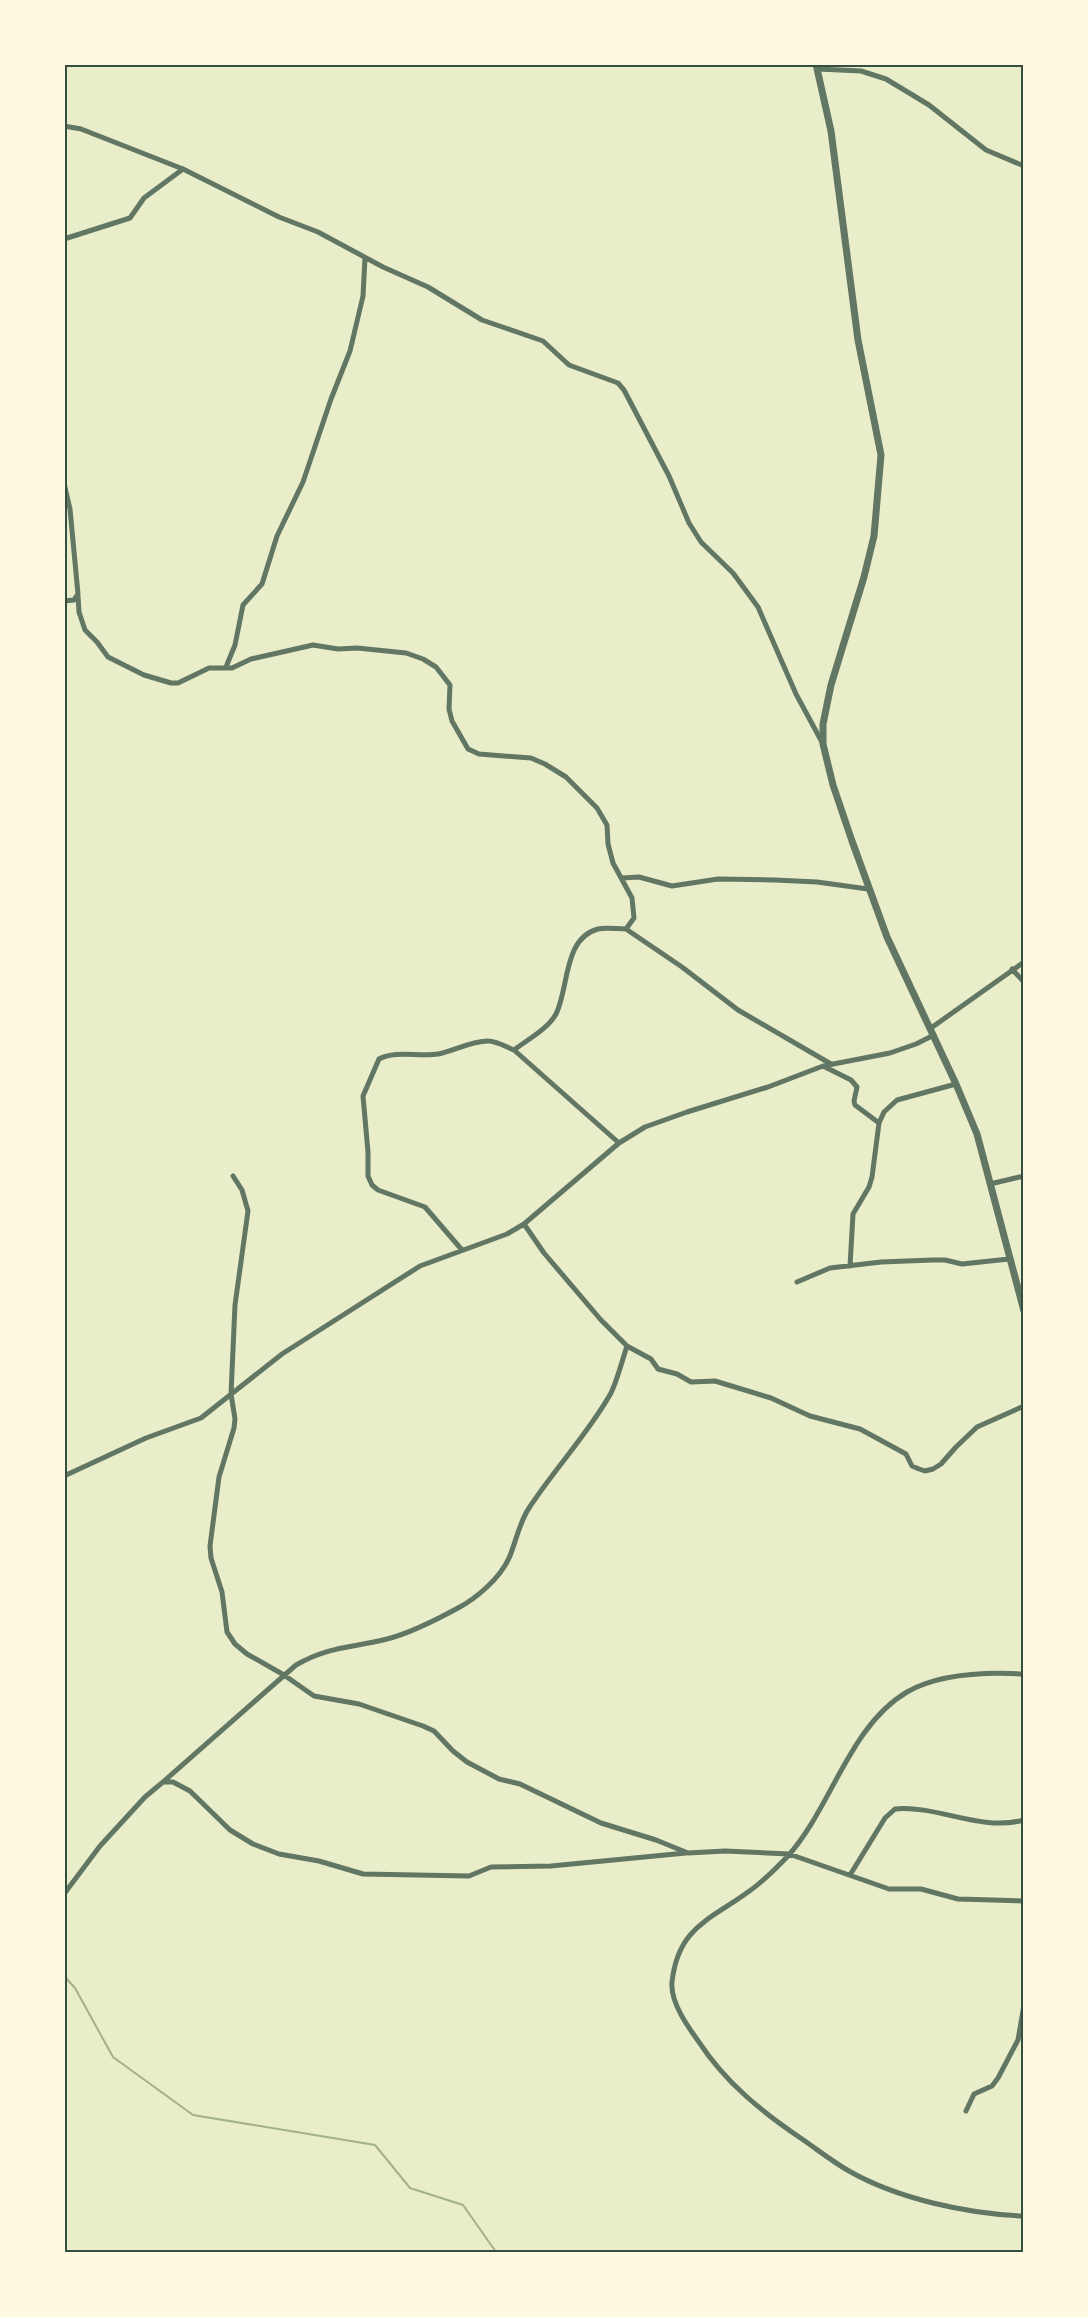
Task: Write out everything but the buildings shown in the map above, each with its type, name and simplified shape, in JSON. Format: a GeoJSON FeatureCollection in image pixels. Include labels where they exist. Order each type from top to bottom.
{"type":"FeatureCollection","features":[{"type":"Feature","properties":{"kind":"street"},"geometry":{"type":"LineString","coordinates":[[1023,166],[986,150],[929,105],[886,79],[861,71],[817,67],[831,131],[858,339],[881,455],[874,536],[831,685],[823,724],[823,744],[833,785],[868,890],[887,937],[977,1134],[1023,1311]]}},
{"type":"Feature","properties":{"kind":"street"},"geometry":{"type":"LineString","coordinates":[[64,126],[90,132],[183,168],[279,217],[318,232],[365,258],[428,288],[482,320],[543,341],[569,365],[598,374],[621,386],[669,476],[688,523],[701,542],[733,573],[759,608],[796,693],[823,744]]}},
{"type":"Feature","properties":{"kind":"street"},"geometry":{"type":"LineString","coordinates":[[64,239],[130,218],[144,198],[183,168]]}},
{"type":"Feature","properties":{"kind":"street"},"geometry":{"type":"LineString","coordinates":[[226,667],[235,645],[243,605],[262,584],[277,536],[306,474],[350,351],[363,296],[365,258]]}},
{"type":"Feature","properties":{"kind":"street"},"geometry":{"type":"LineString","coordinates":[[64,483],[77,573],[79,612],[85,630],[108,657],[118,664],[171,683],[178,683],[209,668],[232,668],[251,660],[313,645],[338,649],[357,648],[406,653],[423,658],[436,667],[450,685],[450,714],[461,740],[468,749],[479,754],[531,758],[545,764],[566,777],[597,808],[607,825],[610,855],[632,898],[634,910],[631,925],[626,929]]}},
{"type":"Feature","properties":{"kind":"street"},"geometry":{"type":"LineString","coordinates":[[64,601],[74,600],[78,596]]}},
{"type":"Feature","properties":{"kind":"street"},"geometry":{"type":"LineString","coordinates":[[622,878],[639,877],[672,886],[718,879],[775,880],[817,882],[868,890]]}},
{"type":"Feature","properties":{"kind":"street"},"geometry":{"type":"LineString","coordinates":[[514,1050],[553,1018],[561,1000],[568,967],[577,945],[587,935],[597,930],[626,929],[682,967],[730,1005],[831,1064]]}},
{"type":"Feature","properties":{"kind":"street"},"geometry":{"type":"LineString","coordinates":[[64,1476],[146,1438],[201,1418],[282,1354],[420,1266],[507,1234],[524,1224],[619,1143],[645,1127],[768,1087],[823,1066],[890,1053],[916,1044],[1023,962]]}},
{"type":"Feature","properties":{"kind":"street"},"geometry":{"type":"LineString","coordinates":[[1012,969],[1023,982]]}},
{"type":"Feature","properties":{"kind":"street"},"geometry":{"type":"LineString","coordinates":[[462,1250],[425,1207],[389,1196],[372,1185],[368,1176],[363,1096],[379,1059],[384,1056],[437,1054],[488,1041],[499,1043],[514,1050],[619,1143]]}},
{"type":"Feature","properties":{"kind":"street"},"geometry":{"type":"LineString","coordinates":[[823,1066],[854,1082],[857,1090],[855,1105],[879,1123]]}},
{"type":"Feature","properties":{"kind":"street"},"geometry":{"type":"LineString","coordinates":[[850,1266],[853,1214],[872,1178],[879,1123],[884,1112],[897,1100],[956,1084]]}},
{"type":"Feature","properties":{"kind":"street"},"geometry":{"type":"LineString","coordinates":[[232,1176],[243,1190],[248,1211],[235,1305],[231,1394],[235,1419],[219,1477],[210,1554],[222,1592],[227,1632],[247,1654],[284,1675],[314,1696],[359,1704],[423,1726],[434,1731],[467,1762],[491,1775],[520,1784],[602,1823],[688,1853]]}},
{"type":"Feature","properties":{"kind":"street"},"geometry":{"type":"LineString","coordinates":[[990,1184],[1023,1176]]}},
{"type":"Feature","properties":{"kind":"street"},"geometry":{"type":"LineString","coordinates":[[524,1224],[584,1302],[627,1346],[647,1356],[658,1369],[677,1374],[691,1382],[715,1381],[771,1398],[810,1416],[860,1429],[906,1454],[912,1466],[925,1471],[933,1470],[941,1464],[977,1427],[1023,1406]]}},
{"type":"Feature","properties":{"kind":"street"},"geometry":{"type":"LineString","coordinates":[[797,1282],[825,1269],[850,1266],[945,1260],[962,1264],[1009,1259]]}},
{"type":"Feature","properties":{"kind":"street"},"geometry":{"type":"LineString","coordinates":[[64,1894],[100,1846],[145,1797],[296,1665],[313,1655],[337,1648],[372,1643],[402,1634],[459,1608],[478,1595],[507,1563],[530,1506],[605,1403],[613,1388],[627,1346]]}},
{"type":"Feature","properties":{"kind":"street"},"geometry":{"type":"LineString","coordinates":[[1023,1674],[984,1674],[931,1683],[907,1692],[890,1706],[858,1743],[821,1808],[789,1854],[748,1893],[697,1926],[680,1953],[672,1983],[673,1993],[696,2038],[722,2073],[751,2103],[850,2172],[930,2203],[1023,2216]]}},
{"type":"Feature","properties":{"kind":"street"},"geometry":{"type":"LineString","coordinates":[[163,1782],[173,1782],[190,1791],[230,1830],[253,1844],[279,1854],[319,1861],[363,1874],[469,1876],[491,1867],[551,1866],[725,1851],[789,1854],[890,1888],[921,1889],[958,1899],[1023,1901]]}},
{"type":"Feature","properties":{"kind":"street"},"geometry":{"type":"LineString","coordinates":[[850,1875],[885,1818],[894,1809],[922,1810],[998,1824],[1023,1820]]}},
{"type":"Feature","properties":{"kind":"street"},"geometry":{"type":"LineString","coordinates":[[966,2111],[974,2094],[992,2086],[998,2078],[1018,2040],[1023,2005]]}},
{"type":"Feature","properties":{"kind":"waterway"},"geometry":{"type":"LineString","coordinates":[[64,1976],[75,1988],[113,2057],[193,2115],[375,2145],[410,2188],[463,2205],[496,2252]]}}]}
